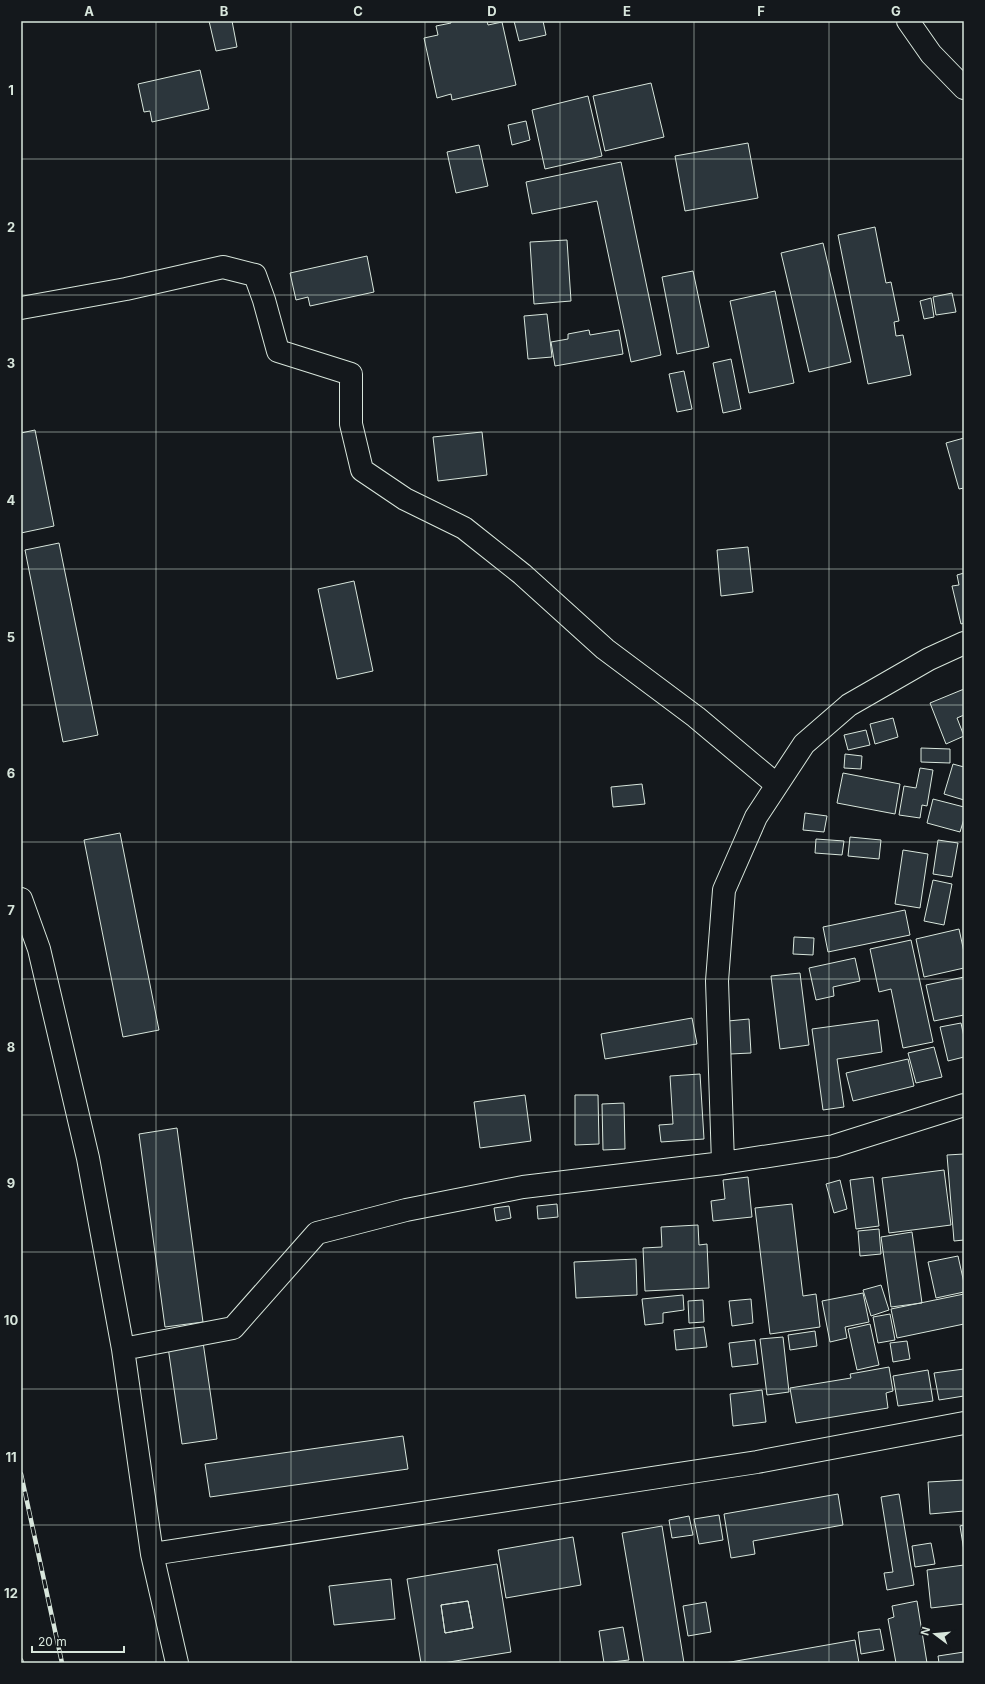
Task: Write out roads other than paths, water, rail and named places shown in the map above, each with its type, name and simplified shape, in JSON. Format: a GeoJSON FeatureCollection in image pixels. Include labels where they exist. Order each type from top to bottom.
{"type":"FeatureCollection","features":[{"type":"Feature","properties":{"kind":"street"},"geometry":{"type":"LineString","coordinates":[[908,21],[931,54],[964,88]]}},
{"type":"Feature","properties":{"kind":"street"},"geometry":{"type":"LineString","coordinates":[[21,308],[126,289],[223,267],[255,275],[264,300],[278,351],[351,374],[351,424],[362,470],[405,499],[464,528],[522,574],[605,650],[696,717],[777,785]]}},
{"type":"Feature","properties":{"kind":"street"},"geometry":{"type":"LineString","coordinates":[[723,1163],[717,981],[724,890],[756,817],[804,744],[849,705],[929,659],[964,642]]}},
{"type":"Feature","properties":{"kind":"street"},"geometry":{"type":"LineString","coordinates":[[21,899],[39,949],[88,1158],[123,1349],[152,1554],[177,1663]]}},
{"type":"Feature","properties":{"kind":"street"},"geometry":{"type":"LineString","coordinates":[[123,1349],[233,1328],[318,1233],[406,1210],[523,1187],[723,1163],[834,1146],[964,1105]]}},
{"type":"Feature","properties":{"kind":"street"},"geometry":{"type":"LineString","coordinates":[[152,1554],[757,1462],[964,1423]]}},
{"type":"Feature","properties":{"kind":"railway"},"geometry":{"type":"LineString","coordinates":[[21,1474],[62,1663]]}}]}
